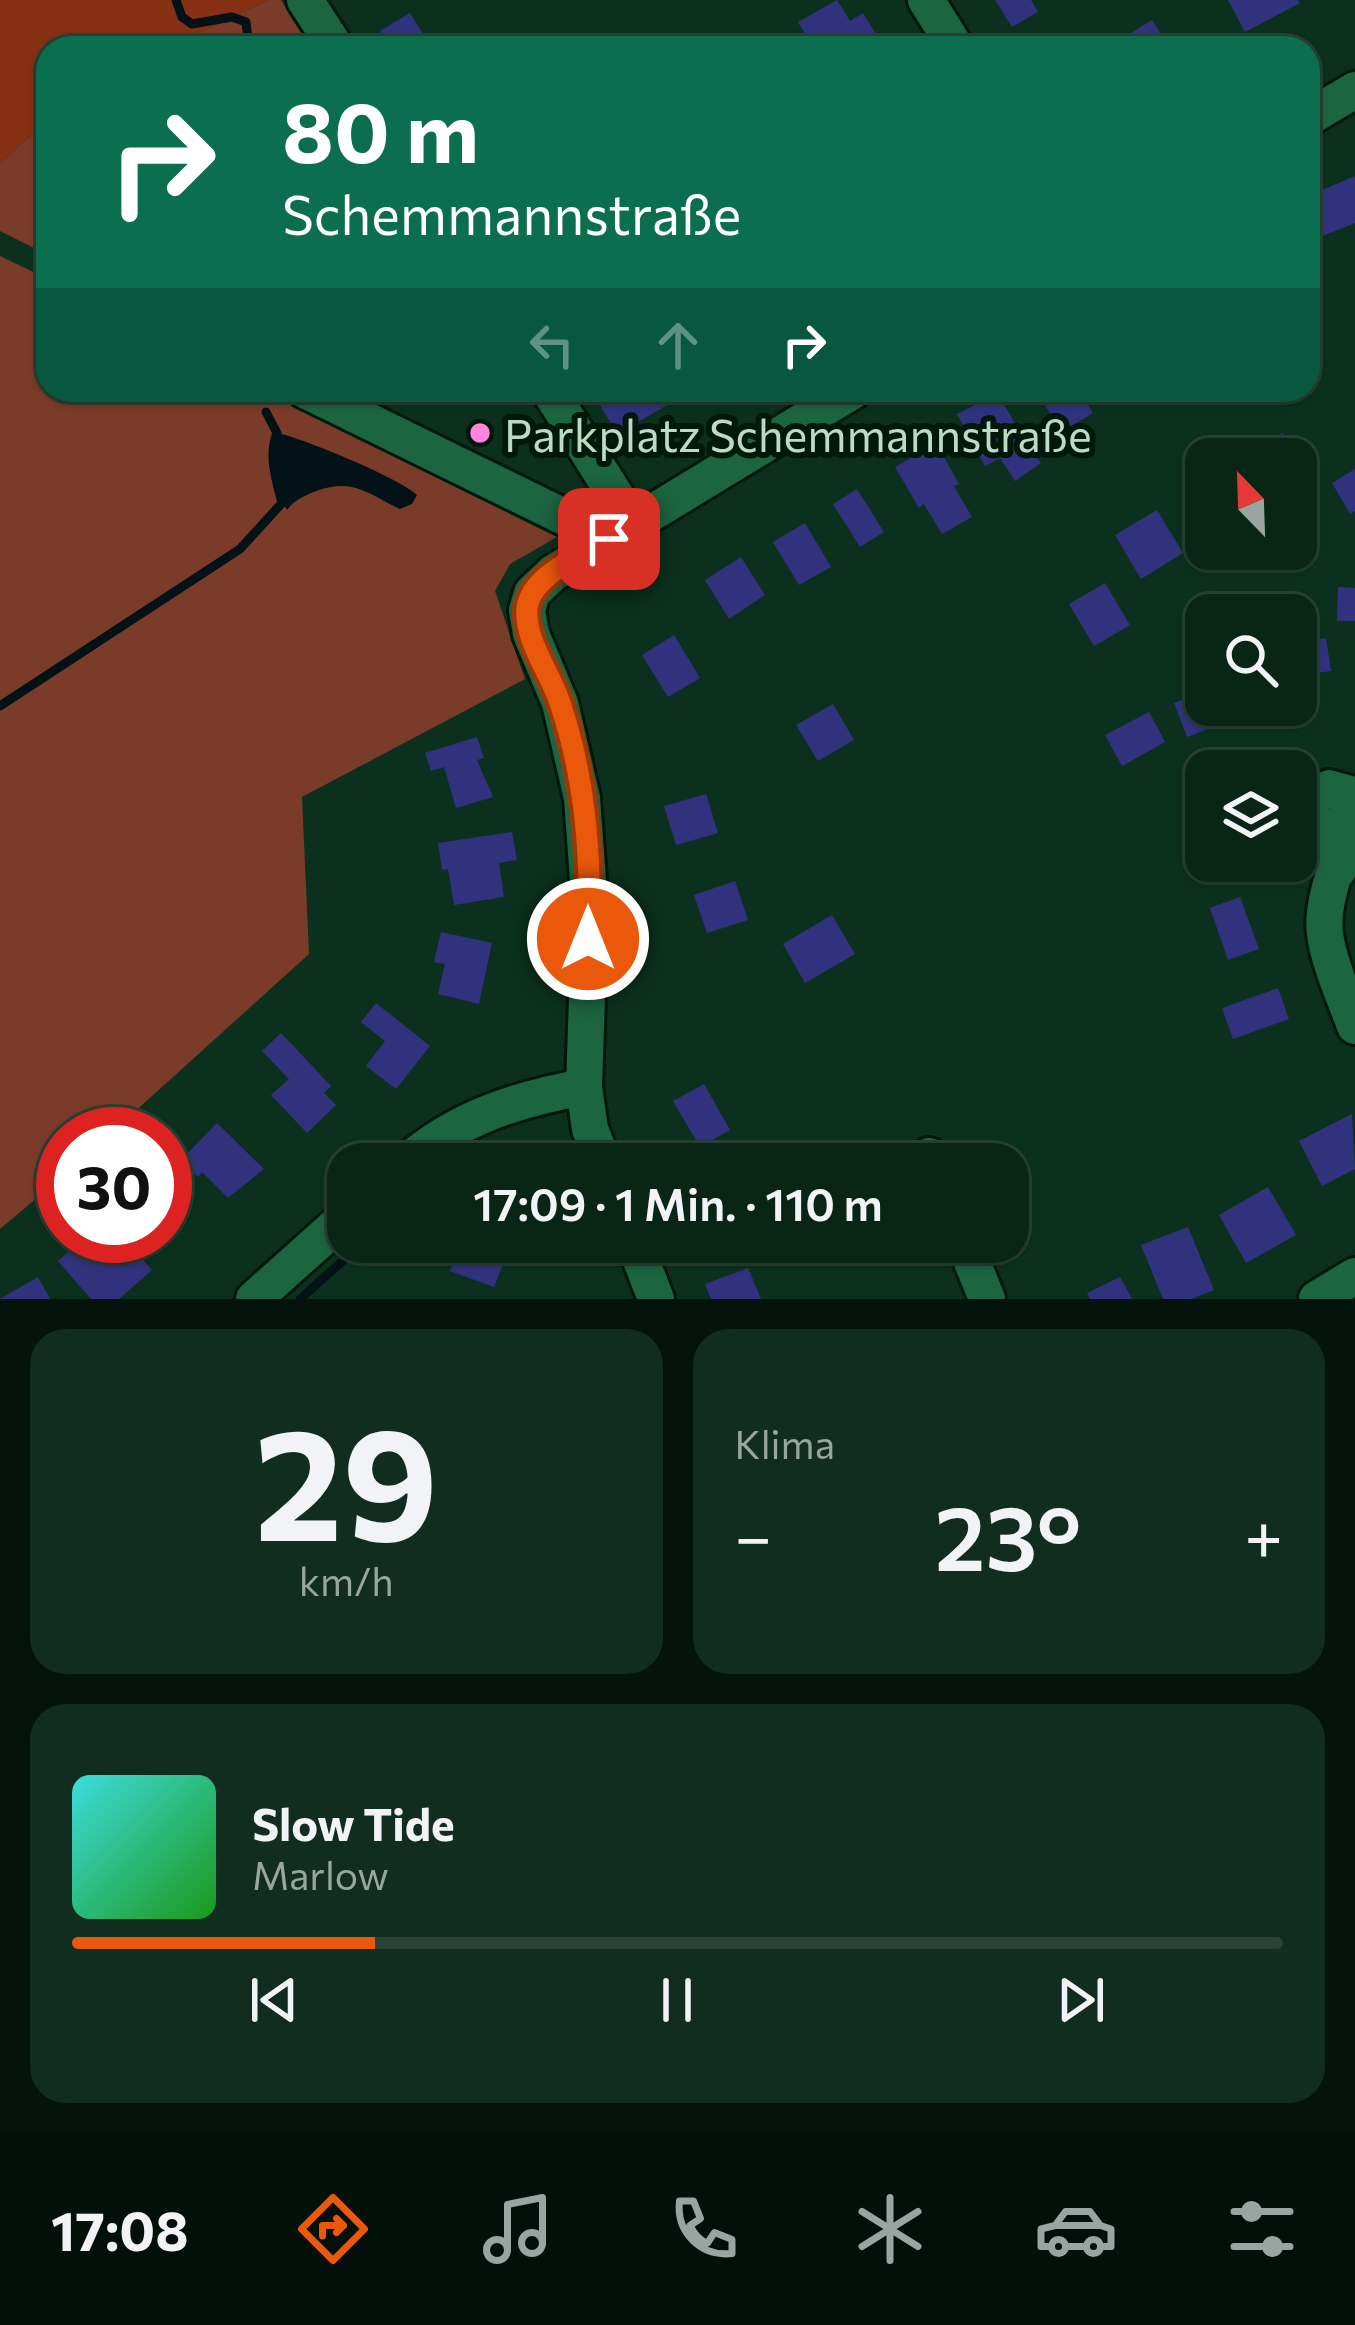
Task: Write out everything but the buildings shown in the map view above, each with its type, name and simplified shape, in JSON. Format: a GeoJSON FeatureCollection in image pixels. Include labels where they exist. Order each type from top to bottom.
{"type":"FeatureCollection","features":[{"type":"Feature","properties":{"kind":"street"},"geometry":{"type":"LineString","coordinates":[[305,0],[328,36]]}},
{"type":"Feature","properties":{"kind":"street"},"geometry":{"type":"LineString","coordinates":[[926,0],[948,36]]}},
{"type":"Feature","properties":{"kind":"street"},"geometry":{"type":"LineString","coordinates":[[1320,111],[1355,90]]}},
{"type":"Feature","properties":{"kind":"street"},"geometry":{"type":"LineString","coordinates":[[331,402],[621,532]]}},
{"type":"Feature","properties":{"kind":"street"},"geometry":{"type":"LineString","coordinates":[[555,402],[621,532]]}},
{"type":"Feature","properties":{"kind":"street"},"geometry":{"type":"LineString","coordinates":[[596,1143],[584,1087],[590,907],[583,798],[560,703],[531,634],[527,610],[532,593],[553,573],[834,402]]}},
{"type":"Feature","properties":{"kind":"street"},"geometry":{"type":"LineString","coordinates":[[1338,871],[1324,932],[1355,1026]]}},
{"type":"Feature","properties":{"kind":"street"},"geometry":{"type":"LineString","coordinates":[[436,1143],[476,1116],[532,1096],[584,1087]]}},
{"type":"Feature","properties":{"kind":"street"},"geometry":{"type":"LineString","coordinates":[[254,1299],[327,1234]]}},
{"type":"Feature","properties":{"kind":"street"},"geometry":{"type":"LineString","coordinates":[[642,1263],[656,1299]]}},
{"type":"Feature","properties":{"kind":"street"},"geometry":{"type":"LineString","coordinates":[[972,1263],[987,1299]]}},
{"type":"Feature","properties":{"kind":"street"},"geometry":{"type":"LineString","coordinates":[[1317,1299],[1355,1276]]}},
{"type":"Feature","properties":{"kind":"shaded area"},"geometry":{"type":"Polygon","coordinates":[[[0,0],[269,0],[192,36],[36,36],[36,131],[0,163],[0,0]]]}},
{"type":"Feature","properties":{"kind":"shaded area"},"geometry":{"type":"Polygon","coordinates":[[[269,0],[281,0],[304,36],[192,36],[269,0]]]}},
{"type":"Feature","properties":{"kind":"shaded area"},"geometry":{"type":"Polygon","coordinates":[[[36,131],[36,249],[0,231],[0,163],[36,131]]]}},
{"type":"Feature","properties":{"kind":"shaded area"},"geometry":{"type":"Polygon","coordinates":[[[0,256],[36,273],[36,402],[297,402],[564,533],[510,564],[495,591],[525,679],[302,797],[309,954],[140,1107],[36,1107],[36,1199],[0,1229],[0,256]]]}},
{"type":"Feature","properties":{"kind":"shaded area"},"geometry":{"type":"Polygon","coordinates":[[[277,433],[351,460],[417,495],[412,504],[400,509],[361,490],[331,487],[301,498],[287,510],[274,472],[277,433]]]}},
{"type":"Feature","properties":{"kind":"waterway"},"geometry":{"type":"LineString","coordinates":[[176,0],[182,17],[192,24],[232,17],[246,22],[248,36]]}},
{"type":"Feature","properties":{"kind":"waterway"},"geometry":{"type":"LineString","coordinates":[[0,706],[240,549],[282,503],[273,458],[277,433],[266,412]]}},
{"type":"Feature","properties":{"kind":"waterway"},"geometry":{"type":"LineString","coordinates":[[300,1299],[340,1263]]}},
{"type":"Feature","properties":{"kind":"place","name":"Parkplatz Schemmannstraße"},"geometry":{"type":"Point","coordinates":[480,433]}},
{"type":"Feature","properties":{"kind":"route"},"geometry":{"type":"LineString","coordinates":[[588,939],[583,798],[560,703],[531,634],[527,610],[532,593],[553,573],[609,539]]}}]}
